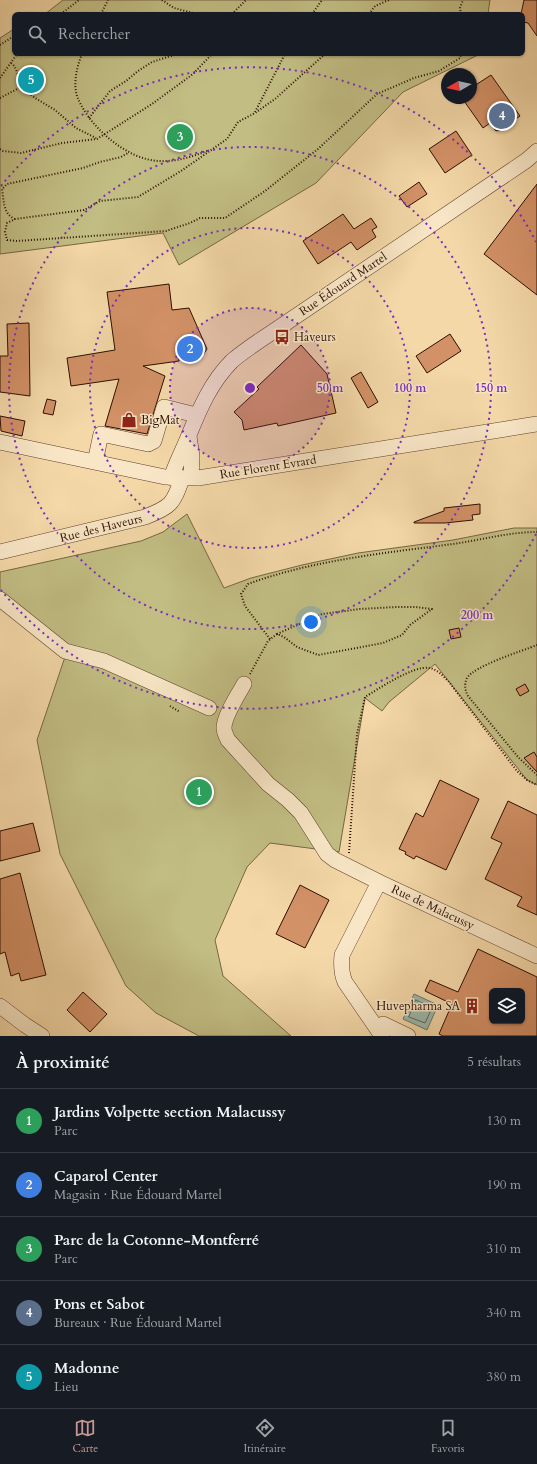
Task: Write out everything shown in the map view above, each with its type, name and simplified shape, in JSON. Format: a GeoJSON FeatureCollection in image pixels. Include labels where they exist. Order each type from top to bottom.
{"type":"FeatureCollection","features":[{"type":"Feature","properties":{"kind":"street","name":"Rue Édouard Martel"},"geometry":{"type":"LineString","coordinates":[[182,478],[177,460],[189,436],[196,415],[210,388],[231,362],[245,351],[534,156]]}},
{"type":"Feature","properties":{"kind":"street"},"geometry":{"type":"LineString","coordinates":[[95,462],[101,434],[148,444],[154,441],[164,406],[196,415]]}},
{"type":"Feature","properties":{"kind":"street","name":"Rue Florent Evrard"},"geometry":{"type":"LineString","coordinates":[[0,442],[182,478],[537,424]]}},
{"type":"Feature","properties":{"kind":"street","name":"Rue des Haveurs"},"geometry":{"type":"LineString","coordinates":[[0,552],[146,517],[164,510],[176,497],[182,478]]}},
{"type":"Feature","properties":{"kind":"street"},"geometry":{"type":"LineString","coordinates":[[0,599],[64,651],[104,660],[208,708]]}},
{"type":"Feature","properties":{"kind":"street"},"geometry":{"type":"LineString","coordinates":[[244,684],[226,718],[224,726],[228,740],[268,784],[301,813],[327,854],[379,882]]}},
{"type":"Feature","properties":{"kind":"street","name":"Rue de Malacussy"},"geometry":{"type":"LineString","coordinates":[[379,1032],[345,982],[342,975],[341,965],[342,955],[379,882],[537,956]]}},
{"type":"Feature","properties":{"kind":"street"},"geometry":{"type":"LineString","coordinates":[[0,1006],[25,1026],[42,1036]]}},
{"type":"Feature","properties":{"kind":"street"},"geometry":{"type":"LineString","coordinates":[[379,1032],[383,1024],[408,1036]]}},
{"type":"Feature","properties":{"kind":"path"},"geometry":{"type":"LineString","coordinates":[[64,12],[79,0]]}},
{"type":"Feature","properties":{"kind":"path"},"geometry":{"type":"LineString","coordinates":[[102,12],[108,0]]}},
{"type":"Feature","properties":{"kind":"path"},"geometry":{"type":"LineString","coordinates":[[162,0],[174,8],[189,12]]}},
{"type":"Feature","properties":{"kind":"path"},"geometry":{"type":"LineString","coordinates":[[236,12],[246,0]]}},
{"type":"Feature","properties":{"kind":"path"},"geometry":{"type":"LineString","coordinates":[[313,12],[322,0]]}},
{"type":"Feature","properties":{"kind":"path"},"geometry":{"type":"LineString","coordinates":[[370,12],[375,6],[389,0]]}},
{"type":"Feature","properties":{"kind":"path"},"geometry":{"type":"LineString","coordinates":[[461,12],[460,8],[463,0]]}},
{"type":"Feature","properties":{"kind":"path"},"geometry":{"type":"LineString","coordinates":[[0,45],[12,37]]}},
{"type":"Feature","properties":{"kind":"path"},"geometry":{"type":"LineString","coordinates":[[0,78],[16,56]]}},
{"type":"Feature","properties":{"kind":"path"},"geometry":{"type":"LineString","coordinates":[[81,56],[75,78],[77,95],[89,118],[104,134],[128,153],[158,162],[183,160],[210,150]]}},
{"type":"Feature","properties":{"kind":"path"},"geometry":{"type":"LineString","coordinates":[[89,118],[110,91],[152,62],[171,56]]}},
{"type":"Feature","properties":{"kind":"path"},"geometry":{"type":"LineString","coordinates":[[0,149],[3,151],[21,153],[62,143],[98,139],[152,104],[193,74],[210,56]]}},
{"type":"Feature","properties":{"kind":"path"},"geometry":{"type":"LineString","coordinates":[[255,113],[283,56]]}},
{"type":"Feature","properties":{"kind":"path"},"geometry":{"type":"LineString","coordinates":[[323,56],[275,99],[255,113],[238,122],[227,139],[181,171],[138,197],[100,200],[84,210],[15,219],[7,223],[5,232],[7,240],[17,241],[166,231],[200,218],[225,218],[265,191],[318,149],[378,94],[414,78],[439,71],[460,58],[460,56]]}},
{"type":"Feature","properties":{"kind":"path"},"geometry":{"type":"LineString","coordinates":[[11,63],[14,65],[21,82],[25,85],[31,88],[36,87],[39,83],[39,77],[35,74],[27,74],[24,81],[25,85],[25,90],[55,110],[76,128],[98,139]]}},
{"type":"Feature","properties":{"kind":"path"},"geometry":{"type":"LineString","coordinates":[[0,98],[25,85]]}},
{"type":"Feature","properties":{"kind":"path"},"geometry":{"type":"LineString","coordinates":[[15,219],[6,213],[2,189],[7,184],[83,168],[121,157],[128,153]]}},
{"type":"Feature","properties":{"kind":"path"},"geometry":{"type":"LineString","coordinates":[[270,639],[245,606],[241,594],[248,584],[294,570],[323,564],[518,532],[537,532]]}},
{"type":"Feature","properties":{"kind":"path"},"geometry":{"type":"LineString","coordinates":[[244,684],[270,639],[277,634],[322,614],[360,609],[396,607],[432,609],[410,625],[402,635],[383,643],[318,655],[297,647],[284,636],[277,634]]}},
{"type":"Feature","properties":{"kind":"path"},"geometry":{"type":"LineString","coordinates":[[537,645],[486,665],[473,672],[465,682],[465,689],[468,696],[518,757],[537,775]]}},
{"type":"Feature","properties":{"kind":"path"},"geometry":{"type":"LineString","coordinates":[[348,866],[357,734],[365,697],[412,670],[424,667],[440,672],[517,771],[527,780],[537,785]]}},
{"type":"Feature","properties":{"kind":"shaded area"},"geometry":{"type":"Polygon","coordinates":[[[63,0],[490,0],[488,12],[48,12],[63,0]]]}},
{"type":"Feature","properties":{"kind":"shaded area"},"geometry":{"type":"Polygon","coordinates":[[[12,30],[12,56],[476,56],[452,68],[441,68],[441,73],[403,92],[316,183],[179,265],[163,233],[0,254],[0,38],[12,30]]]}},
{"type":"Feature","properties":{"kind":"shaded area"},"geometry":{"type":"Polygon","coordinates":[[[187,514],[224,588],[251,578],[358,553],[453,540],[514,528],[537,528],[537,785],[527,780],[435,664],[389,702],[382,711],[365,698],[339,852],[270,843],[247,867],[215,940],[223,976],[291,1036],[199,1036],[156,1013],[126,986],[60,854],[37,740],[69,645],[57,641],[0,595],[0,572],[141,541],[163,532],[187,514]]]}},
{"type":"Feature","properties":{"kind":"water"},"geometry":{"type":"Polygon","coordinates":[[[414,994],[438,1005],[427,1030],[403,1019],[414,994]]]}},
{"type":"Feature","properties":{"kind":"building"},"geometry":{"type":"Polygon","coordinates":[[[524,0],[537,0],[537,36],[528,23],[525,22],[525,12],[521,12],[524,0]]]}},
{"type":"Feature","properties":{"kind":"building"},"geometry":{"type":"Polygon","coordinates":[[[491,75],[520,116],[498,131],[496,131],[490,123],[483,128],[466,104],[477,104],[477,84],[491,75]]]}},
{"type":"Feature","properties":{"kind":"building"},"geometry":{"type":"Polygon","coordinates":[[[456,131],[472,155],[445,173],[429,149],[456,131]]]}},
{"type":"Feature","properties":{"kind":"building"},"geometry":{"type":"Polygon","coordinates":[[[419,182],[427,194],[407,207],[399,196],[419,182]]]}},
{"type":"Feature","properties":{"kind":"building"},"geometry":{"type":"Polygon","coordinates":[[[537,184],[537,295],[484,254],[537,184]]]}},
{"type":"Feature","properties":{"kind":"building"},"geometry":{"type":"Polygon","coordinates":[[[343,214],[354,229],[371,218],[377,227],[372,230],[376,237],[357,250],[351,242],[318,264],[303,241],[343,214]]]}},
{"type":"Feature","properties":{"kind":"building"},"geometry":{"type":"Polygon","coordinates":[[[169,284],[172,310],[189,308],[207,349],[203,355],[179,358],[179,361],[143,366],[165,376],[147,434],[105,426],[119,379],[71,386],[67,358],[115,350],[107,292],[169,284]]]}},
{"type":"Feature","properties":{"kind":"building"},"geometry":{"type":"Polygon","coordinates":[[[29,323],[30,396],[0,392],[0,356],[8,356],[7,324],[29,323]]]}},
{"type":"Feature","properties":{"kind":"building"},"geometry":{"type":"Polygon","coordinates":[[[450,334],[461,351],[427,373],[416,356],[450,334]]]}},
{"type":"Feature","properties":{"kind":"building"},"geometry":{"type":"Polygon","coordinates":[[[301,345],[327,374],[336,413],[278,426],[277,423],[244,430],[242,420],[234,412],[259,389],[257,387],[301,345]]]}},
{"type":"Feature","properties":{"kind":"building"},"geometry":{"type":"Polygon","coordinates":[[[361,372],[378,402],[368,408],[351,378],[361,372]]]}},
{"type":"Feature","properties":{"kind":"building"},"geometry":{"type":"Polygon","coordinates":[[[47,399],[56,401],[53,415],[43,413],[47,399]]]}},
{"type":"Feature","properties":{"kind":"building"},"geometry":{"type":"Polygon","coordinates":[[[0,416],[25,421],[22,436],[1,431],[0,416]]]}},
{"type":"Feature","properties":{"kind":"building"},"geometry":{"type":"Polygon","coordinates":[[[480,504],[480,514],[472,515],[473,520],[445,523],[414,523],[444,511],[444,508],[480,504]]]}},
{"type":"Feature","properties":{"kind":"building"},"geometry":{"type":"Polygon","coordinates":[[[459,628],[461,637],[451,639],[449,630],[459,628]]]}},
{"type":"Feature","properties":{"kind":"building"},"geometry":{"type":"Polygon","coordinates":[[[525,684],[529,691],[520,696],[516,689],[525,684]]]}},
{"type":"Feature","properties":{"kind":"building"},"geometry":{"type":"Polygon","coordinates":[[[534,752],[537,757],[537,772],[524,758],[534,752]]]}},
{"type":"Feature","properties":{"kind":"building"},"geometry":{"type":"Polygon","coordinates":[[[440,780],[479,799],[446,870],[416,856],[414,859],[405,854],[406,852],[399,849],[416,813],[423,817],[440,780]]]}},
{"type":"Feature","properties":{"kind":"building"},"geometry":{"type":"Polygon","coordinates":[[[508,801],[537,815],[537,915],[517,906],[522,897],[485,879],[502,843],[491,838],[508,801]]]}},
{"type":"Feature","properties":{"kind":"building"},"geometry":{"type":"Polygon","coordinates":[[[33,823],[40,851],[0,861],[0,831],[33,823]]]}},
{"type":"Feature","properties":{"kind":"building"},"geometry":{"type":"Polygon","coordinates":[[[20,873],[46,975],[21,981],[19,973],[11,976],[5,952],[0,954],[0,879],[20,873]]]}},
{"type":"Feature","properties":{"kind":"building"},"geometry":{"type":"Polygon","coordinates":[[[300,885],[329,900],[305,948],[276,934],[300,885]]]}},
{"type":"Feature","properties":{"kind":"building","name":"Huvepharma SA"},"geometry":{"type":"Polygon","coordinates":[[[478,949],[537,977],[537,1036],[443,1036],[439,1034],[452,1004],[425,991],[430,980],[458,992],[478,949]]]}},
{"type":"Feature","properties":{"kind":"building"},"geometry":{"type":"Polygon","coordinates":[[[83,992],[107,1014],[90,1032],[67,1010],[83,992]]]}},
{"type":"Feature","properties":{"kind":"place","name":"Madonne"},"geometry":{"type":"Point","coordinates":[31,80]}},
{"type":"Feature","properties":{"kind":"place","name":"Pons et Sabot"},"geometry":{"type":"Point","coordinates":[502,116]}},
{"type":"Feature","properties":{"kind":"place","name":"Parc de la Cotonne-Montferré"},"geometry":{"type":"Point","coordinates":[180,137]}},
{"type":"Feature","properties":{"kind":"place","name":"Haveurs"},"geometry":{"type":"Point","coordinates":[282,337]}},
{"type":"Feature","properties":{"kind":"place","name":"Caparol Center"},"geometry":{"type":"Point","coordinates":[190,349]}},
{"type":"Feature","properties":{"kind":"place","name":"BigMat"},"geometry":{"type":"Point","coordinates":[129,420]}},
{"type":"Feature","properties":{"kind":"place","name":"Jardins Volpette section Malacussy"},"geometry":{"type":"Point","coordinates":[199,792]}},
{"type":"Feature","properties":{"kind":"place","name":"Huvepharma SA"},"geometry":{"type":"Point","coordinates":[472,1006]}}]}
